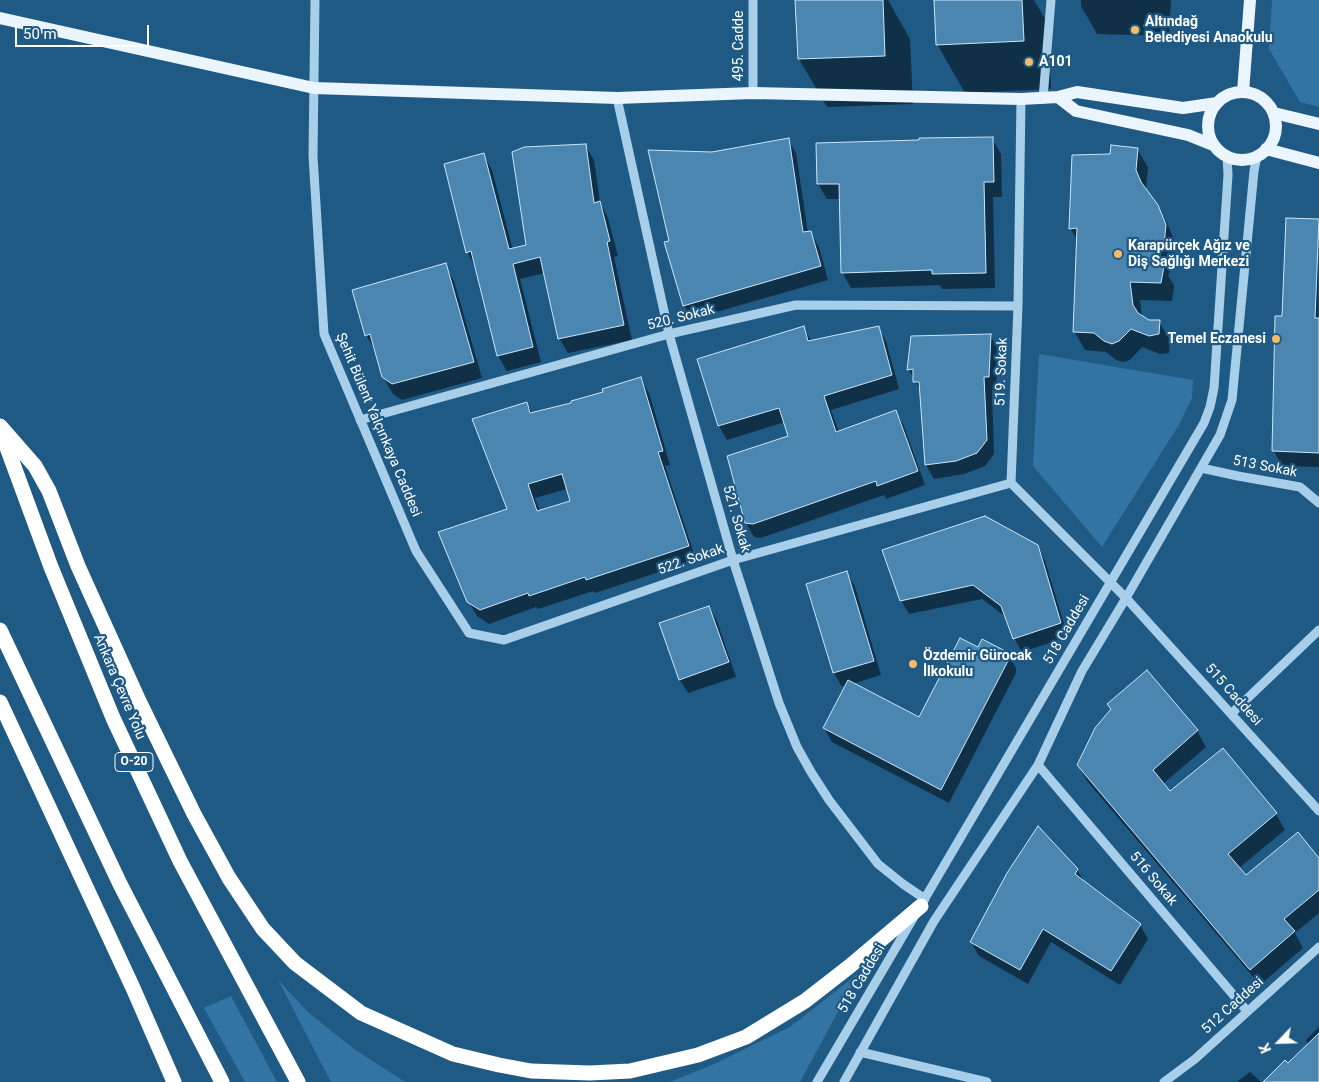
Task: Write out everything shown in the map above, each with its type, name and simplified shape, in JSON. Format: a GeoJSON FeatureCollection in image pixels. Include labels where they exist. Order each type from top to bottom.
{"type":"FeatureCollection","features":[{"type":"Feature","properties":{"kind":"highway"},"geometry":{"type":"LineString","coordinates":[[0,427],[35,466],[49,491],[78,566],[139,700],[194,814],[229,878],[263,929],[295,963],[361,1013],[452,1054],[499,1066],[551,1072],[590,1073],[630,1070],[698,1055],[746,1037],[760,1029],[805,1001],[850,966],[923,902]]}},
{"type":"Feature","properties":{"kind":"highway","name":"Ankara Çevre Yolu"},"geometry":{"type":"LineString","coordinates":[[0,427],[51,567],[113,718],[180,861],[298,1082]]}},
{"type":"Feature","properties":{"kind":"highway"},"geometry":{"type":"LineString","coordinates":[[0,630],[120,884],[222,1082]]}},
{"type":"Feature","properties":{"kind":"highway"},"geometry":{"type":"LineString","coordinates":[[0,702],[134,988],[174,1082]]}},
{"type":"Feature","properties":{"kind":"main road"},"geometry":{"type":"LineString","coordinates":[[1244,92],[1250,0]]}},
{"type":"Feature","properties":{"kind":"main road"},"geometry":{"type":"LineString","coordinates":[[0,18],[314,88],[617,98],[753,93],[1043,99],[1077,92],[1183,108],[1217,103]]}},
{"type":"Feature","properties":{"kind":"main road"},"geometry":{"type":"LineString","coordinates":[[1213,145],[1208,123],[1211,112],[1217,103],[1226,96],[1237,92],[1244,92],[1259,96],[1274,113],[1275,135],[1262,153]]}},
{"type":"Feature","properties":{"kind":"main road"},"geometry":{"type":"LineString","coordinates":[[1058,97],[1076,112],[1188,134],[1213,145],[1227,156],[1242,160],[1262,153],[1319,163]]}},
{"type":"Feature","properties":{"kind":"main road"},"geometry":{"type":"LineString","coordinates":[[1274,113],[1319,124]]}},
{"type":"Feature","properties":{"kind":"street","name":"Şehit Bülent Yalçınkaya Caddesi"},"geometry":{"type":"LineString","coordinates":[[315,0],[313,156],[324,334],[416,551],[469,633]]}},
{"type":"Feature","properties":{"kind":"street","name":"495. Cadde"},"geometry":{"type":"LineString","coordinates":[[753,0],[753,93]]}},
{"type":"Feature","properties":{"kind":"street"},"geometry":{"type":"LineString","coordinates":[[1043,99],[1051,0]]}},
{"type":"Feature","properties":{"kind":"street","name":"521. Sokak"},"geometry":{"type":"LineString","coordinates":[[617,98],[669,334],[733,560],[779,702],[797,747],[829,800],[878,864],[923,902]]}},
{"type":"Feature","properties":{"kind":"street","name":"519. Sokak"},"geometry":{"type":"LineString","coordinates":[[1011,483],[1018,306],[1021,99]]}},
{"type":"Feature","properties":{"kind":"street"},"geometry":{"type":"LineString","coordinates":[[844,1082],[934,921],[1038,764],[1082,671],[1220,435],[1232,400],[1253,181],[1262,153]]}},
{"type":"Feature","properties":{"kind":"street","name":"518 Caddesi"},"geometry":{"type":"LineString","coordinates":[[817,1082],[1204,423],[1214,388],[1228,175],[1227,156]]}},
{"type":"Feature","properties":{"kind":"street","name":"520. Sokak"},"geometry":{"type":"LineString","coordinates":[[360,420],[669,334],[796,305],[1018,306]]}},
{"type":"Feature","properties":{"kind":"street","name":"513 Sokak"},"geometry":{"type":"LineString","coordinates":[[1201,468],[1300,487],[1319,503]]}},
{"type":"Feature","properties":{"kind":"street"},"geometry":{"type":"LineString","coordinates":[[1011,483],[1126,598]]}},
{"type":"Feature","properties":{"kind":"street","name":"522. Sokak"},"geometry":{"type":"LineString","coordinates":[[469,633],[504,640],[733,560],[1011,483]]}},
{"type":"Feature","properties":{"kind":"street","name":"515 Caddesi"},"geometry":{"type":"LineString","coordinates":[[1126,598],[1319,811]]}},
{"type":"Feature","properties":{"kind":"street"},"geometry":{"type":"LineString","coordinates":[[1231,714],[1319,630]]}},
{"type":"Feature","properties":{"kind":"street","name":"516 Sokak"},"geometry":{"type":"LineString","coordinates":[[1038,764],[1248,1011]]}},
{"type":"Feature","properties":{"kind":"street","name":"512 Caddesi"},"geometry":{"type":"LineString","coordinates":[[1164,1082],[1195,1059],[1319,947]]}},
{"type":"Feature","properties":{"kind":"street"},"geometry":{"type":"LineString","coordinates":[[860,1052],[987,1082]]}},
{"type":"Feature","properties":{"kind":"shaded area"},"geometry":{"type":"Polygon","coordinates":[[[1272,0],[1319,0],[1319,107],[1300,102],[1269,49],[1272,0]]]}},
{"type":"Feature","properties":{"kind":"shaded area"},"geometry":{"type":"Polygon","coordinates":[[[1039,354],[1193,380],[1192,398],[1180,423],[1102,547],[1033,466],[1039,354]]]}},
{"type":"Feature","properties":{"kind":"shaded area"},"geometry":{"type":"Polygon","coordinates":[[[859,973],[800,1082],[670,1082],[712,1065],[790,1027],[859,973]]]}},
{"type":"Feature","properties":{"kind":"shaded area"},"geometry":{"type":"Polygon","coordinates":[[[278,980],[309,1013],[354,1049],[405,1082],[331,1082],[278,980]]]}},
{"type":"Feature","properties":{"kind":"shaded area"},"geometry":{"type":"Polygon","coordinates":[[[231,996],[277,1082],[245,1082],[204,1008],[231,996]]]}},
{"type":"Feature","properties":{"kind":"building"},"geometry":{"type":"Polygon","coordinates":[[[795,0],[883,0],[885,56],[798,59],[795,0]]]}},
{"type":"Feature","properties":{"kind":"building"},"geometry":{"type":"Polygon","coordinates":[[[934,0],[1022,0],[1024,41],[936,45],[934,0]]]}},
{"type":"Feature","properties":{"kind":"building"},"geometry":{"type":"Polygon","coordinates":[[[993,137],[994,182],[984,182],[986,273],[932,274],[932,270],[841,273],[839,184],[817,184],[816,143],[919,140],[919,138],[993,137]]]}},
{"type":"Feature","properties":{"kind":"building"},"geometry":{"type":"Polygon","coordinates":[[[789,138],[803,232],[811,231],[821,266],[683,306],[664,242],[669,241],[648,150],[712,152],[789,138]]]}},
{"type":"Feature","properties":{"kind":"building"},"geometry":{"type":"Polygon","coordinates":[[[586,144],[594,203],[600,201],[610,241],[607,242],[624,325],[558,339],[540,257],[513,264],[533,347],[497,356],[471,251],[466,253],[444,164],[484,153],[509,249],[526,245],[512,152],[524,147],[586,144]]]}},
{"type":"Feature","properties":{"kind":"building","name":"Karapürçek Ağız ve Diş Sağlığı Merkezi"},"geometry":{"type":"Polygon","coordinates":[[[1111,145],[1138,148],[1136,170],[1141,182],[1158,205],[1166,225],[1164,244],[1154,264],[1164,266],[1161,283],[1130,282],[1133,305],[1138,313],[1149,320],[1160,320],[1159,334],[1149,336],[1131,329],[1119,341],[1112,344],[1104,341],[1094,333],[1073,332],[1077,228],[1069,229],[1072,155],[1110,154],[1111,145]]]}},
{"type":"Feature","properties":{"kind":"building"},"geometry":{"type":"Polygon","coordinates":[[[1286,218],[1319,219],[1315,318],[1319,318],[1319,453],[1272,451],[1275,316],[1282,316],[1286,218]]]}},
{"type":"Feature","properties":{"kind":"building"},"geometry":{"type":"Polygon","coordinates":[[[446,263],[474,362],[392,384],[382,377],[370,334],[365,336],[352,290],[446,263]]]}},
{"type":"Feature","properties":{"kind":"building"},"geometry":{"type":"Polygon","coordinates":[[[804,326],[808,341],[879,326],[892,375],[824,396],[836,432],[896,410],[918,471],[877,486],[876,481],[753,524],[745,523],[727,456],[788,436],[779,408],[718,426],[697,359],[804,326]]]}},
{"type":"Feature","properties":{"kind":"building"},"geometry":{"type":"Polygon","coordinates":[[[991,334],[989,377],[984,377],[987,440],[977,453],[956,461],[925,465],[919,382],[913,382],[913,369],[907,370],[911,336],[991,334]]]}},
{"type":"Feature","properties":{"kind":"building"},"geometry":{"type":"Polygon","coordinates":[[[641,377],[663,451],[658,452],[689,546],[586,580],[585,577],[529,596],[528,593],[480,610],[467,602],[438,532],[507,509],[472,419],[527,402],[530,413],[571,403],[571,401],[603,392],[602,389],[641,377]],[[562,474],[528,484],[537,511],[570,501],[562,474]]]}},
{"type":"Feature","properties":{"kind":"building"},"geometry":{"type":"Polygon","coordinates":[[[985,516],[1038,545],[1061,623],[1013,639],[1001,606],[973,585],[900,601],[882,550],[985,516]]]}},
{"type":"Feature","properties":{"kind":"building"},"geometry":{"type":"Polygon","coordinates":[[[847,571],[874,661],[833,673],[806,584],[847,571]]]}},
{"type":"Feature","properties":{"kind":"building"},"geometry":{"type":"Polygon","coordinates":[[[709,606],[729,662],[679,680],[659,623],[709,606]]]}},
{"type":"Feature","properties":{"kind":"building"},"geometry":{"type":"Polygon","coordinates":[[[960,638],[978,647],[982,639],[1009,653],[1009,659],[941,790],[823,728],[848,680],[919,717],[960,638]]]}},
{"type":"Feature","properties":{"kind":"building"},"geometry":{"type":"Polygon","coordinates":[[[1147,670],[1198,730],[1153,770],[1170,791],[1223,748],[1277,813],[1228,854],[1246,875],[1298,832],[1319,858],[1319,890],[1284,919],[1295,931],[1250,970],[1077,765],[1095,728],[1111,709],[1107,704],[1147,670]]]}},
{"type":"Feature","properties":{"kind":"building"},"geometry":{"type":"Polygon","coordinates":[[[1038,826],[1078,869],[1075,874],[1141,924],[1111,971],[1043,929],[1020,970],[970,942],[1007,873],[1038,826]]]}},
{"type":"Feature","properties":{"kind":"building"},"geometry":{"type":"Polygon","coordinates":[[[1319,1033],[1319,1082],[1263,1082],[1285,1060],[1288,1063],[1319,1033]]]}},
{"type":"Feature","properties":{"kind":"place","name":"Altındağ Belediyesi Anaokulu"},"geometry":{"type":"Point","coordinates":[1135,30]}},
{"type":"Feature","properties":{"kind":"place","name":"A101"},"geometry":{"type":"Point","coordinates":[1029,62]}},
{"type":"Feature","properties":{"kind":"place","name":"Karapürçek Ağız ve Diş Sağlığı Merkezi"},"geometry":{"type":"Point","coordinates":[1118,254]}},
{"type":"Feature","properties":{"kind":"place","name":"Temel Eczanesi"},"geometry":{"type":"Point","coordinates":[1276,339]}},
{"type":"Feature","properties":{"kind":"place","name":"Özdemir Gürocak İlkokulu"},"geometry":{"type":"Point","coordinates":[913,664]}}]}
